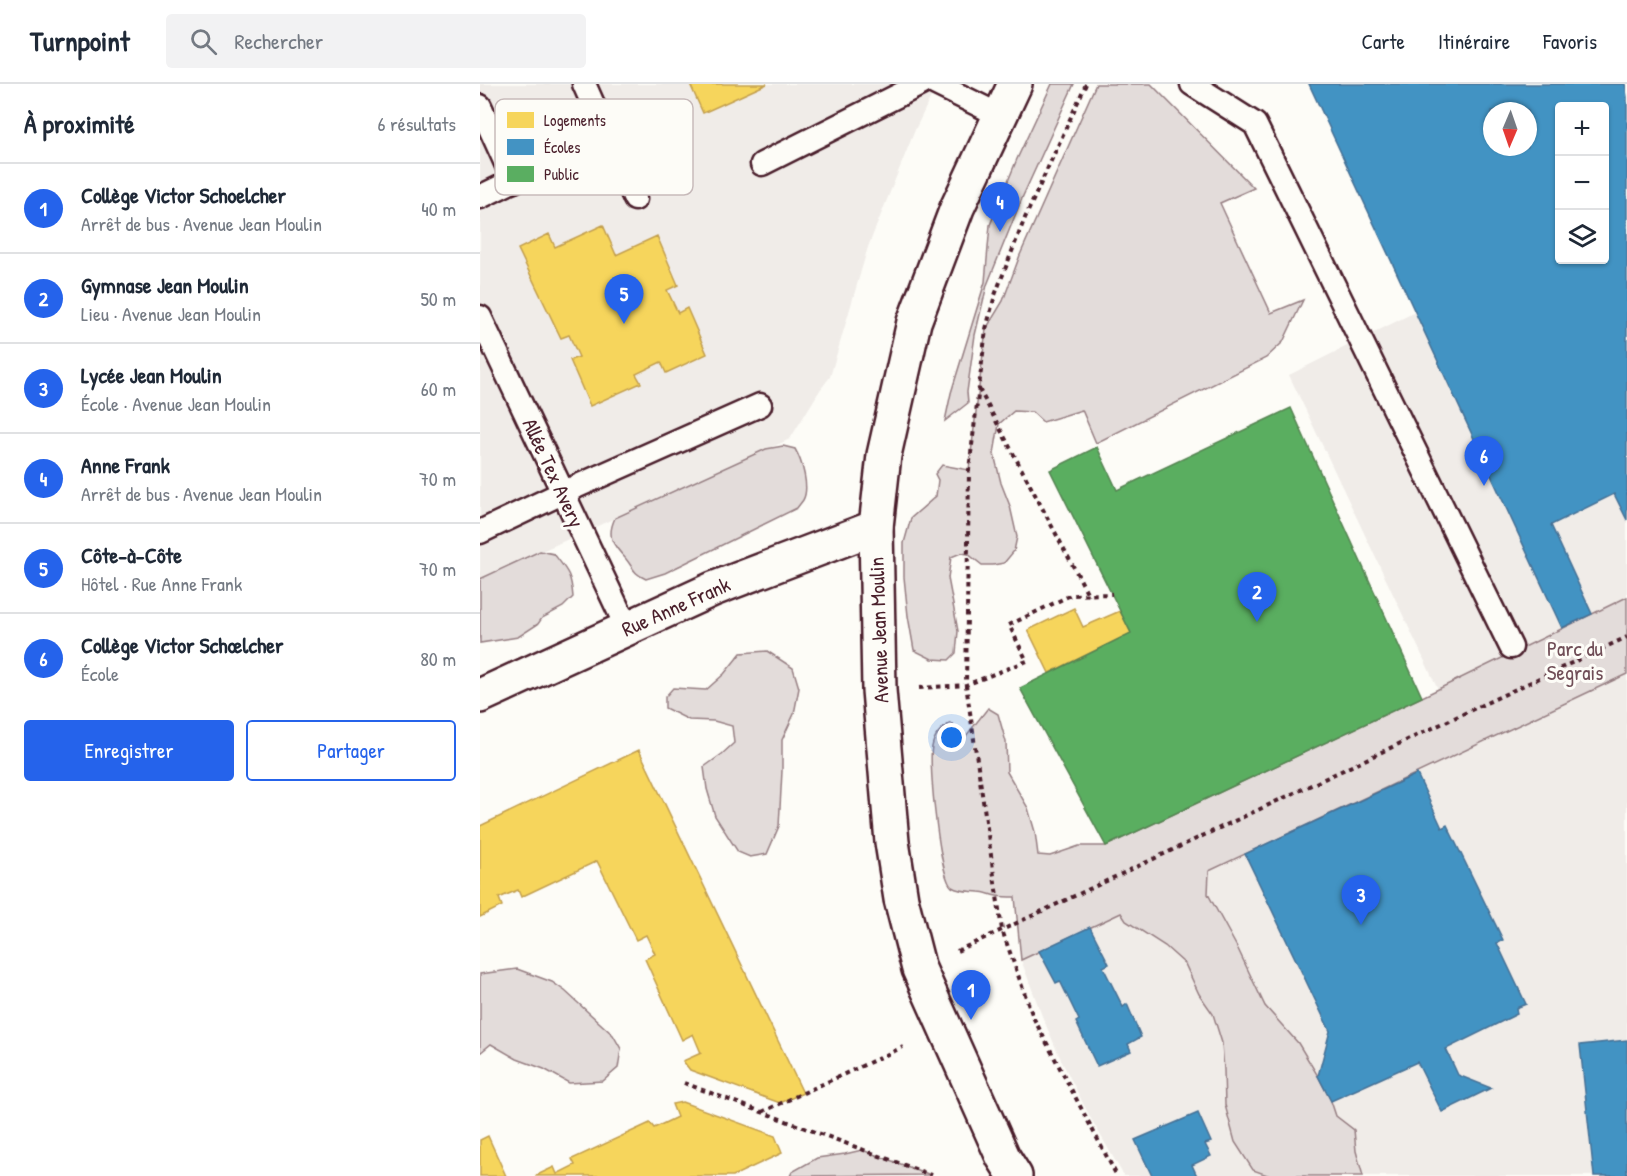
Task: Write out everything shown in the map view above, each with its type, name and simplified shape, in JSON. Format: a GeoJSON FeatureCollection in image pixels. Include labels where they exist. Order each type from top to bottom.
{"type":"FeatureCollection","features":[{"type":"Feature","properties":{"kind":"street","name":"Avenue Jean Moulin"},"geometry":{"type":"LineString","coordinates":[[1015,84],[957,208],[914,322],[884,455],[876,527],[879,690],[892,842],[901,899],[920,969],[1003,1156],[1016,1176]]}},
{"type":"Feature","properties":{"kind":"street","name":"Rue Anne Frank"},"geometry":{"type":"LineString","coordinates":[[480,696],[713,588],[876,527]]}},
{"type":"Feature","properties":{"kind":"lane"},"geometry":{"type":"LineString","coordinates":[[584,84],[591,99]]}},
{"type":"Feature","properties":{"kind":"lane"},"geometry":{"type":"LineString","coordinates":[[762,164],[921,84]]}},
{"type":"Feature","properties":{"kind":"lane"},"geometry":{"type":"LineString","coordinates":[[936,84],[999,115]]}},
{"type":"Feature","properties":{"kind":"lane"},"geometry":{"type":"LineString","coordinates":[[1192,84],[1255,124],[1511,647]]}},
{"type":"Feature","properties":{"kind":"lane"},"geometry":{"type":"LineString","coordinates":[[480,106],[495,139]]}},
{"type":"Feature","properties":{"kind":"lane"},"geometry":{"type":"LineString","coordinates":[[480,196],[495,189]]}},
{"type":"Feature","properties":{"kind":"lane"},"geometry":{"type":"LineString","coordinates":[[633,195],[635,199]]}},
{"type":"Feature","properties":{"kind":"lane","name":"Allée Tex Avery"},"geometry":{"type":"LineString","coordinates":[[480,317],[627,628]]}},
{"type":"Feature","properties":{"kind":"lane"},"geometry":{"type":"LineString","coordinates":[[480,532],[760,405]]}},
{"type":"Feature","properties":{"kind":"path"},"geometry":{"type":"LineString","coordinates":[[1086,84],[1025,218],[996,295],[986,329],[969,470],[966,685],[1002,930],[1033,1017],[1117,1176]]}},
{"type":"Feature","properties":{"kind":"path"},"geometry":{"type":"LineString","coordinates":[[979,389],[1089,596]]}},
{"type":"Feature","properties":{"kind":"path"},"geometry":{"type":"LineString","coordinates":[[912,688],[966,685],[1027,662],[1009,625],[1071,596],[1112,594]]}},
{"type":"Feature","properties":{"kind":"path"},"geometry":{"type":"LineString","coordinates":[[920,969],[1627,637]]}},
{"type":"Feature","properties":{"kind":"path"},"geometry":{"type":"LineString","coordinates":[[762,1112],[903,1047]]}},
{"type":"Feature","properties":{"kind":"path"},"geometry":{"type":"LineString","coordinates":[[684,1083],[932,1176]]}},
{"type":"Feature","properties":{"kind":"shaded area"},"geometry":{"type":"Polygon","coordinates":[[[480,84],[937,84],[915,130],[868,247],[830,377],[790,439],[480,579],[480,84]]]}},
{"type":"Feature","properties":{"kind":"shaded area"},"geometry":{"type":"Polygon","coordinates":[[[1309,84],[1627,84],[1627,597],[1438,689],[1289,375],[1415,312],[1309,84]]]}},
{"type":"Feature","properties":{"kind":"shaded area"},"geometry":{"type":"Polygon","coordinates":[[[1627,674],[1627,1176],[1124,1176],[1062,1062],[1021,960],[1627,674]]]}},
{"type":"Feature","properties":{"kind":"green space"},"geometry":{"type":"Polygon","coordinates":[[[1052,84],[1074,84],[1023,196],[987,285],[975,335],[967,392],[968,403],[945,421],[951,393],[985,282],[990,225],[1017,159],[1052,84]]]}},
{"type":"Feature","properties":{"kind":"green space"},"geometry":{"type":"Polygon","coordinates":[[[1096,84],[1151,84],[1254,188],[1220,203],[1271,313],[1303,300],[1283,342],[1266,358],[1096,443],[1082,410],[1043,422],[1032,412],[1014,411],[999,424],[994,454],[1017,537],[1014,551],[1004,563],[993,565],[982,565],[968,554],[961,553],[951,557],[948,578],[958,631],[956,653],[949,660],[932,659],[914,650],[908,616],[904,577],[904,543],[911,518],[936,496],[938,480],[935,474],[942,465],[969,470],[986,329],[1003,301],[1020,255],[1096,84]]]}},
{"type":"Feature","properties":{"kind":"green space"},"geometry":{"type":"Polygon","coordinates":[[[783,446],[795,449],[804,475],[805,495],[797,508],[665,573],[646,579],[636,573],[614,545],[611,530],[615,518],[766,449],[783,446]]]}},
{"type":"Feature","properties":{"kind":"green space"},"geometry":{"type":"Polygon","coordinates":[[[540,551],[554,554],[563,565],[570,578],[573,597],[563,607],[542,618],[538,624],[518,637],[480,643],[480,579],[540,551]]]}},
{"type":"Feature","properties":{"kind":"green space","name":"Parc du Segrais"},"geometry":{"type":"Polygon","coordinates":[[[1627,597],[1627,674],[1209,871],[1208,894],[1265,1006],[1298,1043],[1318,1076],[1336,1116],[1354,1130],[1356,1151],[1363,1176],[1270,1176],[1253,1170],[1235,1142],[1225,1105],[1222,1043],[1213,1014],[1199,994],[1185,964],[1165,946],[1126,921],[1121,913],[1021,960],[1015,897],[958,890],[952,887],[948,880],[939,844],[931,758],[936,735],[951,723],[966,736],[988,708],[998,714],[1006,742],[1007,772],[1028,808],[1035,832],[1038,855],[1050,856],[1079,846],[1106,846],[1422,697],[1627,597]]]}},
{"type":"Feature","properties":{"kind":"green space"},"geometry":{"type":"Polygon","coordinates":[[[767,651],[793,668],[799,688],[794,714],[782,740],[779,826],[767,854],[750,857],[738,852],[715,816],[707,789],[704,767],[734,743],[732,726],[714,721],[689,720],[665,708],[665,697],[673,688],[706,690],[724,674],[741,653],[767,651]]]}},
{"type":"Feature","properties":{"kind":"green space"},"geometry":{"type":"Polygon","coordinates":[[[517,969],[552,982],[613,1035],[621,1049],[618,1068],[603,1081],[569,1083],[491,1044],[480,1053],[480,974],[517,969]]]}},
{"type":"Feature","properties":{"kind":"green space"},"geometry":{"type":"Polygon","coordinates":[[[862,1150],[931,1175],[790,1176],[792,1172],[817,1158],[862,1150]]]}},
{"type":"Feature","properties":{"kind":"building: Logements"},"geometry":{"type":"Polygon","coordinates":[[[690,84],[767,84],[703,113],[690,84]]]}},
{"type":"Feature","properties":{"kind":"building: Logements"},"geometry":{"type":"Polygon","coordinates":[[[603,225],[616,255],[657,236],[678,285],[667,290],[678,313],[687,308],[707,354],[666,373],[661,362],[636,374],[641,383],[590,406],[570,360],[579,357],[569,335],[561,338],[518,249],[549,234],[555,247],[603,225]]]}},
{"type":"Feature","properties":{"kind":"building: Logements"},"geometry":{"type":"Polygon","coordinates":[[[1074,608],[1083,627],[1120,611],[1131,633],[1049,673],[1028,630],[1074,608]]]}},
{"type":"Feature","properties":{"kind":"building: Logements"},"geometry":{"type":"Polygon","coordinates":[[[639,750],[803,1093],[780,1103],[690,1070],[683,1061],[701,1053],[693,1034],[682,1040],[645,959],[655,954],[646,935],[636,940],[597,861],[521,897],[518,890],[499,898],[502,906],[480,917],[480,826],[639,750]]]}},
{"type":"Feature","properties":{"kind":"building: Logements"},"geometry":{"type":"Polygon","coordinates":[[[682,1102],[775,1136],[782,1153],[733,1176],[535,1176],[554,1167],[557,1174],[575,1165],[572,1159],[650,1123],[654,1128],[677,1117],[672,1104],[682,1102]]]}},
{"type":"Feature","properties":{"kind":"building: Logements"},"geometry":{"type":"Polygon","coordinates":[[[488,1136],[506,1176],[480,1176],[480,1140],[488,1136]]]}},
{"type":"Feature","properties":{"kind":"building: Écoles"},"geometry":{"type":"Polygon","coordinates":[[[1309,84],[1625,84],[1627,97],[1627,520],[1614,494],[1551,525],[1592,614],[1562,628],[1309,84]]]}},
{"type":"Feature","properties":{"kind":"building: Écoles"},"geometry":{"type":"Polygon","coordinates":[[[1417,774],[1442,828],[1447,825],[1503,940],[1497,943],[1526,1004],[1516,1008],[1517,1014],[1446,1049],[1458,1075],[1491,1088],[1442,1112],[1417,1062],[1331,1101],[1318,1076],[1330,1031],[1245,854],[1417,774]]]}},
{"type":"Feature","properties":{"kind":"building: Écoles"},"geometry":{"type":"Polygon","coordinates":[[[1090,927],[1109,964],[1103,967],[1123,1007],[1127,1004],[1141,1037],[1128,1044],[1131,1051],[1097,1066],[1076,1022],[1079,1020],[1060,981],[1056,983],[1039,951],[1090,927]]]}},
{"type":"Feature","properties":{"kind":"building: Écoles"},"geometry":{"type":"Polygon","coordinates":[[[1627,1040],[1627,1176],[1594,1176],[1580,1045],[1627,1040]]]}},
{"type":"Feature","properties":{"kind":"building: Écoles"},"geometry":{"type":"Polygon","coordinates":[[[1198,1113],[1211,1142],[1205,1144],[1211,1156],[1192,1165],[1197,1176],[1152,1176],[1135,1140],[1198,1113]]]}},
{"type":"Feature","properties":{"kind":"building: Public"},"geometry":{"type":"Polygon","coordinates":[[[1291,408],[1422,697],[1106,846],[1020,688],[1131,633],[1050,470],[1097,447],[1117,490],[1291,408]]]}},
{"type":"Feature","properties":{"kind":"place","name":"Anne Frank"},"geometry":{"type":"Point","coordinates":[1000,232]}},
{"type":"Feature","properties":{"kind":"place","name":"Côte-à-Côte"},"geometry":{"type":"Point","coordinates":[624,324]}},
{"type":"Feature","properties":{"kind":"place","name":"Collège Victor Schœlcher"},"geometry":{"type":"Point","coordinates":[1484,486]}},
{"type":"Feature","properties":{"kind":"place","name":"Gymnase Jean Moulin"},"geometry":{"type":"Point","coordinates":[1257,622]}},
{"type":"Feature","properties":{"kind":"place","name":"Lycée Jean Moulin"},"geometry":{"type":"Point","coordinates":[1361,925]}},
{"type":"Feature","properties":{"kind":"place","name":"Collège Victor Schoelcher"},"geometry":{"type":"Point","coordinates":[971,1020]}}]}
